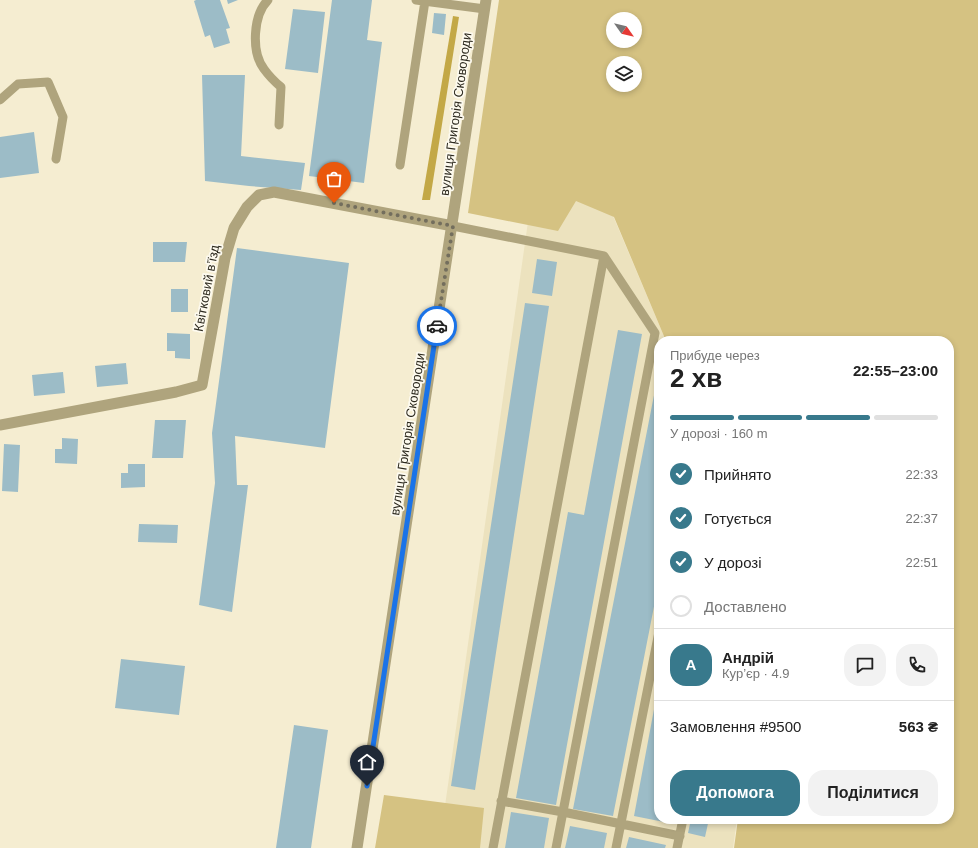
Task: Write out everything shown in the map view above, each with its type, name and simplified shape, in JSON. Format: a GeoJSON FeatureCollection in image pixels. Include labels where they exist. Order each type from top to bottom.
{"type":"FeatureCollection","features":[{"type":"Feature","properties":{"kind":"street","name":"вулиця Григорія Сковороди"},"geometry":{"type":"LineString","coordinates":[[357,848],[486,4]]}},
{"type":"Feature","properties":{"kind":"street","name":"Квітковий в’їзд"},"geometry":{"type":"LineString","coordinates":[[0,425],[176,392],[202,385],[224,258],[234,228],[247,207],[259,195],[274,192],[453,226]]}},
{"type":"Feature","properties":{"kind":"lane"},"geometry":{"type":"LineString","coordinates":[[268,0],[258,16],[255,50],[263,68],[281,88],[279,126]]}},
{"type":"Feature","properties":{"kind":"lane"},"geometry":{"type":"LineString","coordinates":[[400,165],[421,1],[486,4]]}},
{"type":"Feature","properties":{"kind":"lane"},"geometry":{"type":"LineString","coordinates":[[0,100],[18,84],[48,82],[63,117],[56,159]]}},
{"type":"Feature","properties":{"kind":"lane"},"geometry":{"type":"LineString","coordinates":[[453,226],[604,256],[656,336]]}},
{"type":"Feature","properties":{"kind":"lane"},"geometry":{"type":"LineString","coordinates":[[493,848],[604,256]]}},
{"type":"Feature","properties":{"kind":"lane"},"geometry":{"type":"LineString","coordinates":[[556,848],[654,338]]}},
{"type":"Feature","properties":{"kind":"lane"},"geometry":{"type":"LineString","coordinates":[[616,848],[654,657]]}},
{"type":"Feature","properties":{"kind":"lane"},"geometry":{"type":"LineString","coordinates":[[501,801],[621,823],[680,836]]}},
{"type":"Feature","properties":{"kind":"lane"},"geometry":{"type":"LineString","coordinates":[[677,848],[682,824]]}},
{"type":"Feature","properties":{"kind":"shaded area"},"geometry":{"type":"Polygon","coordinates":[[[499,0],[978,0],[978,848],[734,848],[737,824],[954,824],[954,336],[664,336],[614,217],[576,201],[558,231],[468,213],[499,0]]]}},
{"type":"Feature","properties":{"kind":"shaded area"},"geometry":{"type":"Polygon","coordinates":[[[453,16],[459,17],[430,200],[422,200],[453,16]]]}},
{"type":"Feature","properties":{"kind":"shaded area"},"geometry":{"type":"Polygon","coordinates":[[[550,67],[664,336],[654,336],[654,824],[736,824],[733,848],[439,848],[550,67]]]}},
{"type":"Feature","properties":{"kind":"shaded area"},"geometry":{"type":"Polygon","coordinates":[[[384,795],[484,808],[480,848],[375,848],[384,795]]]}},
{"type":"Feature","properties":{"kind":"building"},"geometry":{"type":"Polygon","coordinates":[[[220,0],[230,28],[226,29],[230,43],[214,48],[210,35],[205,37],[194,1],[220,0]]]}},
{"type":"Feature","properties":{"kind":"building"},"geometry":{"type":"Polygon","coordinates":[[[227,0],[238,0],[228,4],[227,0]]]}},
{"type":"Feature","properties":{"kind":"building"},"geometry":{"type":"Polygon","coordinates":[[[332,0],[372,0],[367,40],[382,42],[364,183],[309,176],[332,0]]]}},
{"type":"Feature","properties":{"kind":"building"},"geometry":{"type":"Polygon","coordinates":[[[293,9],[325,12],[318,73],[285,69],[293,9]]]}},
{"type":"Feature","properties":{"kind":"building"},"geometry":{"type":"Polygon","coordinates":[[[434,13],[446,14],[444,35],[432,33],[434,13]]]}},
{"type":"Feature","properties":{"kind":"building"},"geometry":{"type":"Polygon","coordinates":[[[202,75],[245,75],[241,156],[305,163],[301,190],[205,181],[202,75]]]}},
{"type":"Feature","properties":{"kind":"building"},"geometry":{"type":"Polygon","coordinates":[[[34,132],[39,173],[0,178],[0,137],[34,132]]]}},
{"type":"Feature","properties":{"kind":"building"},"geometry":{"type":"Polygon","coordinates":[[[153,242],[187,242],[185,262],[153,262],[153,242]]]}},
{"type":"Feature","properties":{"kind":"building"},"geometry":{"type":"Polygon","coordinates":[[[237,248],[349,263],[325,448],[235,436],[237,485],[248,485],[232,612],[199,605],[215,483],[212,433],[237,248]]]}},
{"type":"Feature","properties":{"kind":"building"},"geometry":{"type":"Polygon","coordinates":[[[537,259],[557,262],[552,296],[532,293],[537,259]]]}},
{"type":"Feature","properties":{"kind":"building"},"geometry":{"type":"Polygon","coordinates":[[[171,289],[188,289],[188,312],[171,312],[171,289]]]}},
{"type":"Feature","properties":{"kind":"building"},"geometry":{"type":"Polygon","coordinates":[[[525,303],[549,306],[475,790],[451,786],[525,303]]]}},
{"type":"Feature","properties":{"kind":"building"},"geometry":{"type":"Polygon","coordinates":[[[618,330],[642,334],[556,805],[516,798],[568,512],[584,515],[618,330]]]}},
{"type":"Feature","properties":{"kind":"building"},"geometry":{"type":"Polygon","coordinates":[[[167,333],[190,334],[190,359],[175,358],[175,351],[167,351],[167,333]]]}},
{"type":"Feature","properties":{"kind":"building"},"geometry":{"type":"Polygon","coordinates":[[[126,363],[128,384],[97,387],[95,366],[126,363]]]}},
{"type":"Feature","properties":{"kind":"building"},"geometry":{"type":"Polygon","coordinates":[[[63,372],[65,393],[34,396],[32,375],[63,372]]]}},
{"type":"Feature","properties":{"kind":"building"},"geometry":{"type":"Polygon","coordinates":[[[654,395],[654,607],[613,816],[573,809],[654,395]]]}},
{"type":"Feature","properties":{"kind":"building"},"geometry":{"type":"Polygon","coordinates":[[[155,420],[186,420],[183,458],[152,458],[155,420]]]}},
{"type":"Feature","properties":{"kind":"building"},"geometry":{"type":"Polygon","coordinates":[[[62,438],[78,439],[77,464],[55,463],[55,449],[62,449],[62,438]]]}},
{"type":"Feature","properties":{"kind":"building"},"geometry":{"type":"Polygon","coordinates":[[[4,444],[20,445],[18,492],[2,491],[4,444]]]}},
{"type":"Feature","properties":{"kind":"building"},"geometry":{"type":"Polygon","coordinates":[[[128,464],[145,464],[145,487],[121,488],[121,473],[128,473],[128,464]]]}},
{"type":"Feature","properties":{"kind":"building"},"geometry":{"type":"Polygon","coordinates":[[[139,524],[178,525],[177,543],[138,542],[139,524]]]}},
{"type":"Feature","properties":{"kind":"building"},"geometry":{"type":"Polygon","coordinates":[[[121,659],[185,666],[179,715],[115,708],[121,659]]]}},
{"type":"Feature","properties":{"kind":"building"},"geometry":{"type":"Polygon","coordinates":[[[654,709],[654,820],[634,816],[654,709]]]}},
{"type":"Feature","properties":{"kind":"building"},"geometry":{"type":"Polygon","coordinates":[[[294,725],[328,730],[311,848],[276,848],[294,725]]]}},
{"type":"Feature","properties":{"kind":"building"},"geometry":{"type":"Polygon","coordinates":[[[511,812],[549,818],[544,848],[505,848],[511,812]]]}},
{"type":"Feature","properties":{"kind":"building"},"geometry":{"type":"Polygon","coordinates":[[[690,824],[708,824],[705,837],[688,833],[690,824]]]}},
{"type":"Feature","properties":{"kind":"building"},"geometry":{"type":"Polygon","coordinates":[[[570,826],[607,833],[604,848],[565,848],[570,826]]]}},
{"type":"Feature","properties":{"kind":"building"},"geometry":{"type":"Polygon","coordinates":[[[629,837],[666,845],[665,848],[626,848],[629,837]]]}},
{"type":"Feature","properties":{"kind":"way so far"},"geometry":{"type":"LineString","coordinates":[[334,203],[453,226],[437,326]]}},
{"type":"Feature","properties":{"kind":"route"},"geometry":{"type":"LineString","coordinates":[[367,786],[437,326]]}}]}
